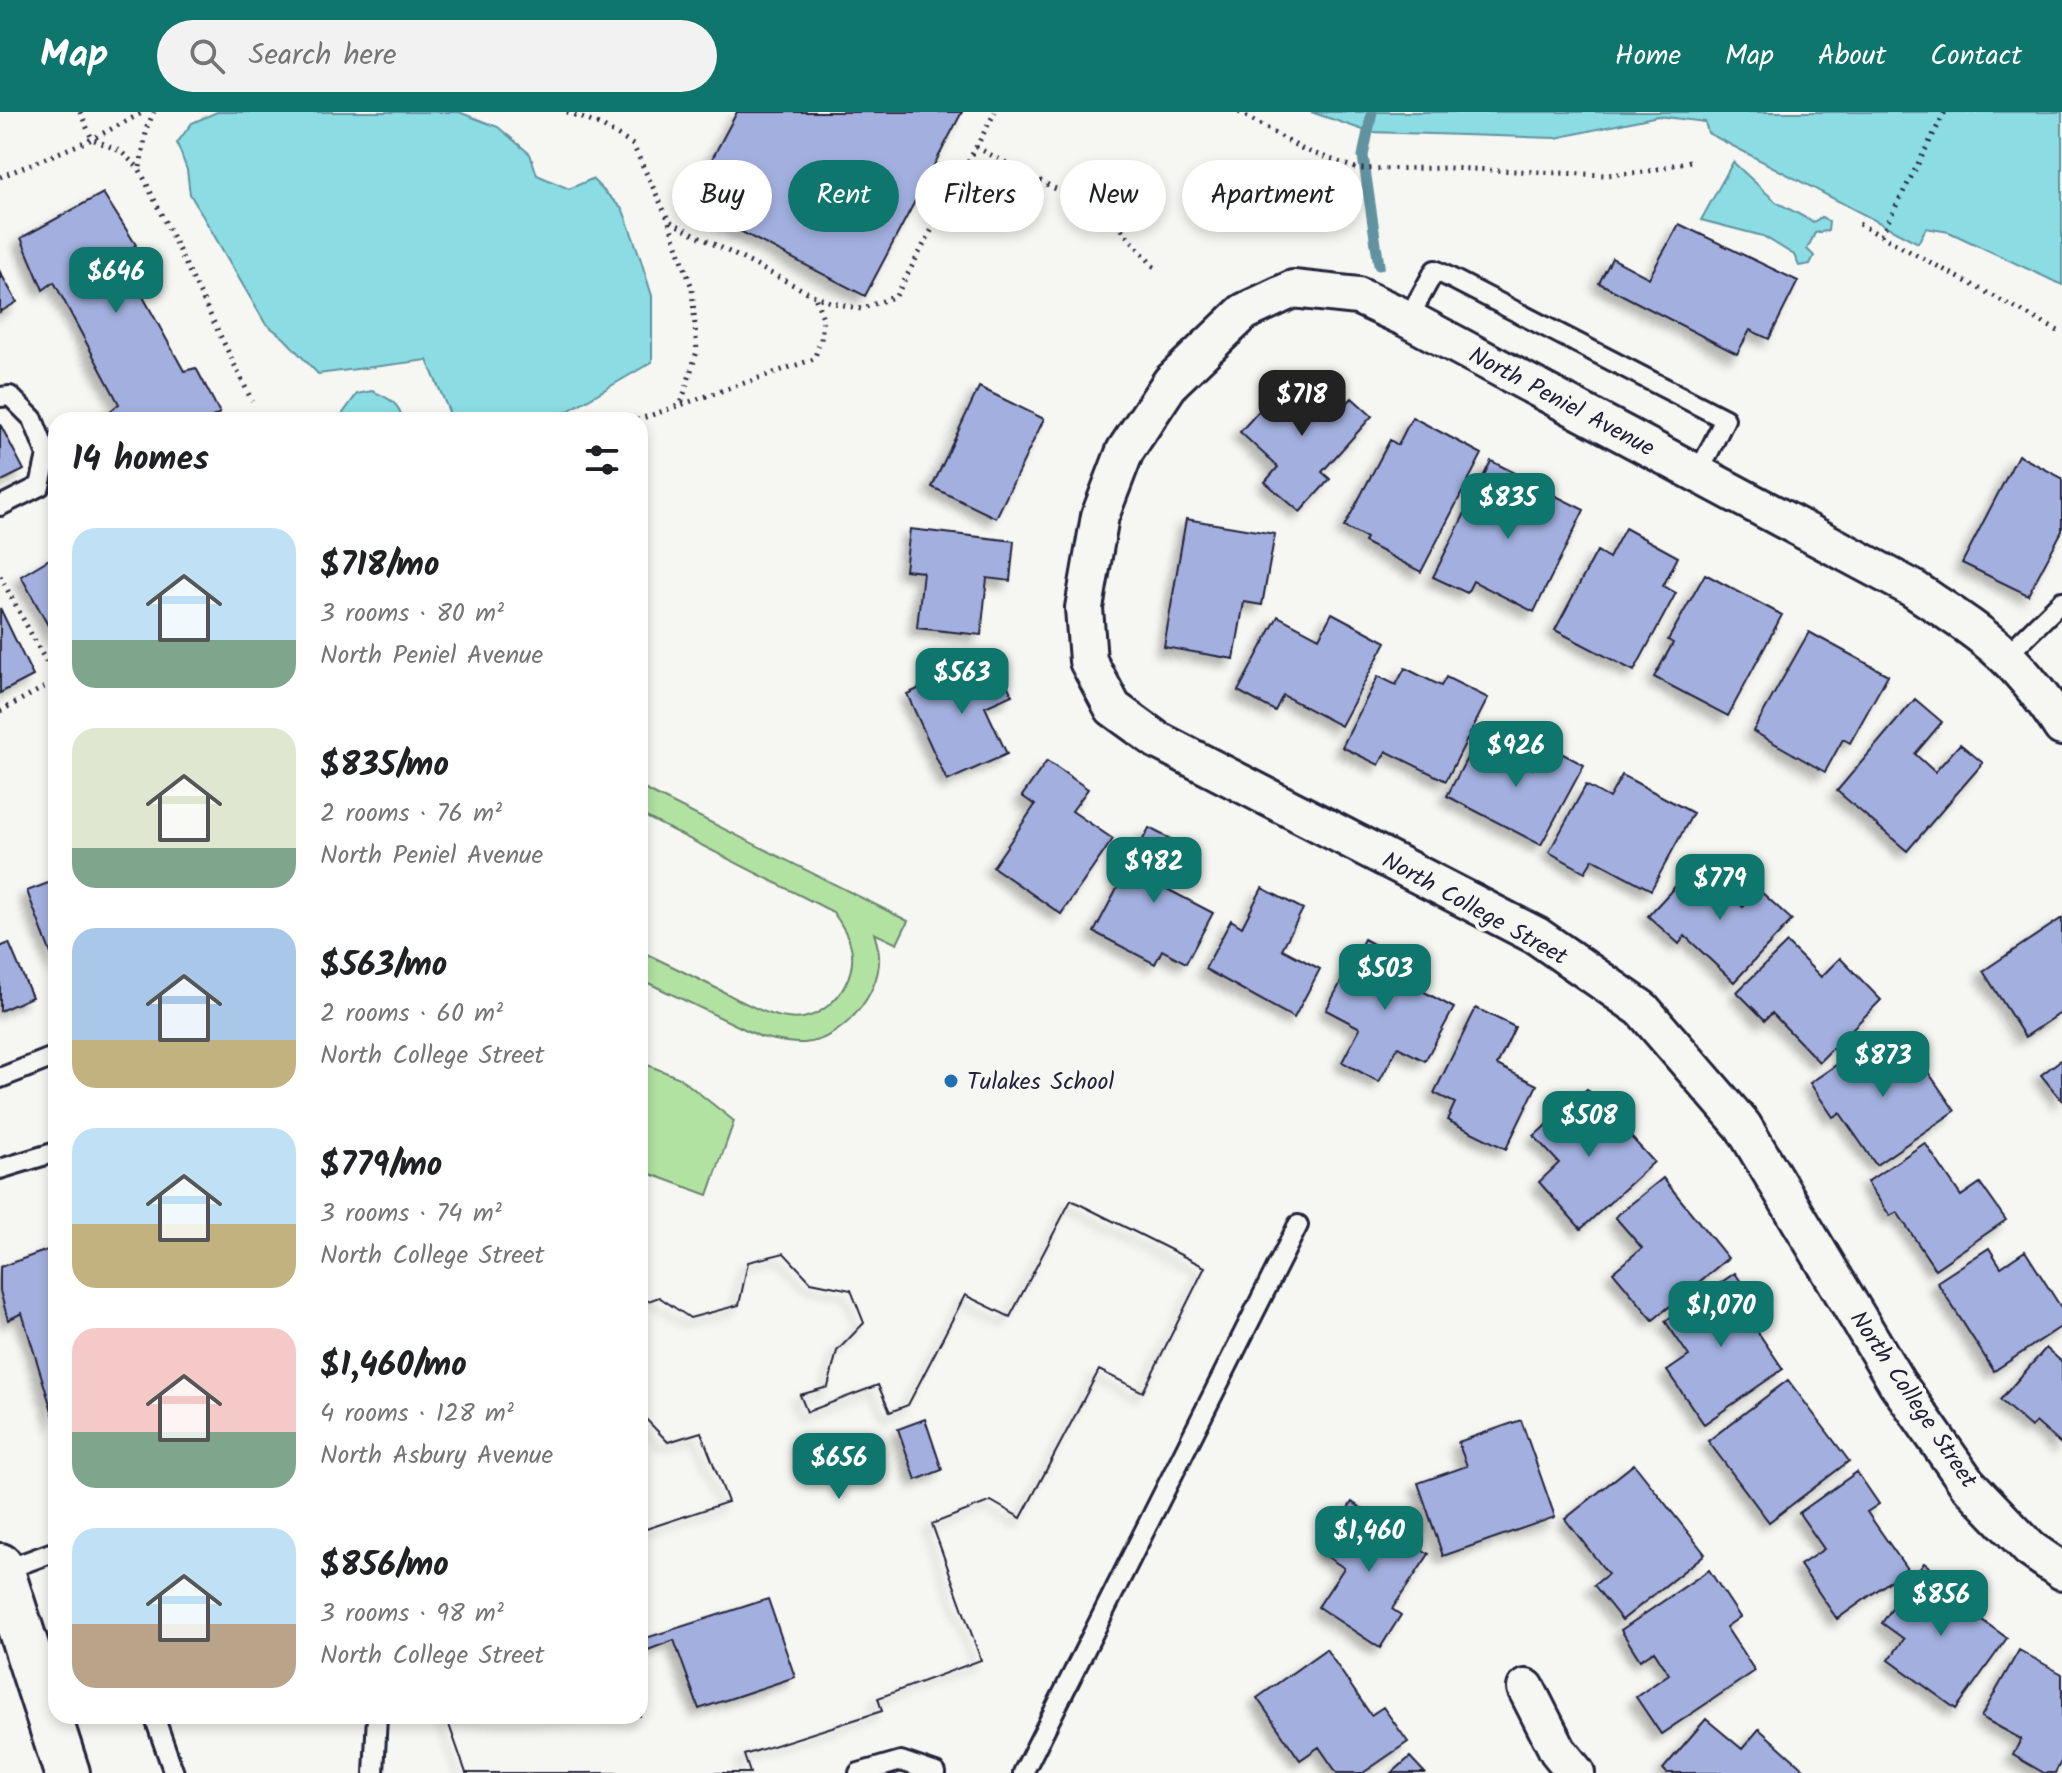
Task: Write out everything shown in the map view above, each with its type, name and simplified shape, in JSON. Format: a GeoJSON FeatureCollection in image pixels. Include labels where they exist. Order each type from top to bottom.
{"type":"FeatureCollection","features":[{"type":"Feature","properties":{"kind":"street","name":"North Peniel Avenue"},"geometry":{"type":"LineString","coordinates":[[1100,516],[1125,451],[1171,382],[1244,312],[1293,289],[1358,296],[1408,319],[1912,588],[1972,628],[2006,656],[2062,727]]}},
{"type":"Feature","properties":{"kind":"street","name":"North College Street"},"geometry":{"type":"LineString","coordinates":[[1100,516],[1084,608],[1088,661],[1113,708],[1157,740],[1537,936],[1642,1009],[1743,1126],[1897,1383],[1967,1483],[2030,1549],[2062,1571]]}},
{"type":"Feature","properties":{"kind":"street"},"geometry":{"type":"LineString","coordinates":[[1,1568],[48,1714]]}},
{"type":"Feature","properties":{"kind":"street"},"geometry":{"type":"LineString","coordinates":[[1526,1688],[1558,1751],[1576,1773]]}},
{"type":"Feature","properties":{"kind":"street"},"geometry":{"type":"LineString","coordinates":[[51,1724],[67,1773]]}},
{"type":"Feature","properties":{"kind":"lane"},"geometry":{"type":"LineString","coordinates":[[1408,319],[1435,270],[1725,419],[1698,474]]}},
{"type":"Feature","properties":{"kind":"lane"},"geometry":{"type":"LineString","coordinates":[[0,397],[10,396],[33,419],[47,455],[40,486],[0,506]]}},
{"type":"Feature","properties":{"kind":"lane"},"geometry":{"type":"LineString","coordinates":[[2006,656],[2062,601]]}},
{"type":"Feature","properties":{"kind":"lane"},"geometry":{"type":"LineString","coordinates":[[0,1078],[48,1059]]}},
{"type":"Feature","properties":{"kind":"lane"},"geometry":{"type":"LineString","coordinates":[[0,1169],[48,1154]]}},
{"type":"Feature","properties":{"kind":"lane"},"geometry":{"type":"LineString","coordinates":[[1023,1773],[1298,1225]]}},
{"type":"Feature","properties":{"kind":"lane"},"geometry":{"type":"LineString","coordinates":[[1,1568],[48,1553]]}},
{"type":"Feature","properties":{"kind":"lane"},"geometry":{"type":"LineString","coordinates":[[157,1724],[174,1773]]}},
{"type":"Feature","properties":{"kind":"lane"},"geometry":{"type":"LineString","coordinates":[[374,1773],[377,1724]]}},
{"type":"Feature","properties":{"kind":"lane"},"geometry":{"type":"LineString","coordinates":[[859,1773],[901,1761],[936,1773]]}},
{"type":"Feature","properties":{"kind":"path"},"geometry":{"type":"LineString","coordinates":[[80,112],[92,139],[120,151],[139,168],[252,401]]}},
{"type":"Feature","properties":{"kind":"path"},"geometry":{"type":"LineString","coordinates":[[0,177],[92,139],[144,112]]}},
{"type":"Feature","properties":{"kind":"path"},"geometry":{"type":"LineString","coordinates":[[139,168],[147,127],[154,112]]}},
{"type":"Feature","properties":{"kind":"path"},"geometry":{"type":"LineString","coordinates":[[567,112],[604,127],[633,145],[669,221],[692,288],[697,351],[681,404]]}},
{"type":"Feature","properties":{"kind":"path"},"geometry":{"type":"LineString","coordinates":[[669,221],[815,296],[861,309],[896,296],[995,112]]}},
{"type":"Feature","properties":{"kind":"path"},"geometry":{"type":"LineString","coordinates":[[1239,112],[1302,149],[1358,169],[1449,168],[1605,175],[1645,172],[1694,160]]}},
{"type":"Feature","properties":{"kind":"path"},"geometry":{"type":"LineString","coordinates":[[1881,235],[1945,112]]}},
{"type":"Feature","properties":{"kind":"path"},"geometry":{"type":"LineString","coordinates":[[976,147],[1113,219],[1155,268]]}},
{"type":"Feature","properties":{"kind":"path"},"geometry":{"type":"LineString","coordinates":[[1859,224],[2062,333]]}},
{"type":"Feature","properties":{"kind":"path"},"geometry":{"type":"LineString","coordinates":[[648,416],[814,359],[821,340],[823,318],[815,296]]}},
{"type":"Feature","properties":{"kind":"path"},"geometry":{"type":"LineString","coordinates":[[0,576],[48,666]]}},
{"type":"Feature","properties":{"kind":"path"},"geometry":{"type":"LineString","coordinates":[[0,711],[48,685]]}},
{"type":"Feature","properties":{"kind":"green space"},"geometry":{"type":"Polygon","coordinates":[[[648,791],[908,921],[897,944],[874,933],[879,957],[878,971],[866,1000],[845,1025],[818,1040],[804,1043],[761,1037],[648,983],[648,955],[756,1008],[792,1019],[809,1016],[828,1006],[838,996],[852,965],[848,938],[833,912],[648,818],[648,791]]]}},
{"type":"Feature","properties":{"kind":"green space"},"geometry":{"type":"Polygon","coordinates":[[[648,1065],[680,1078],[734,1121],[708,1195],[648,1173],[648,1065]]]}},
{"type":"Feature","properties":{"kind":"water"},"geometry":{"type":"Polygon","coordinates":[[[217,112],[459,112],[498,127],[530,154],[537,175],[569,189],[592,179],[623,210],[652,296],[652,362],[566,412],[449,412],[427,360],[318,374],[265,323],[190,194],[187,170],[177,143],[192,123],[217,112]]]}},
{"type":"Feature","properties":{"kind":"water"},"geometry":{"type":"Polygon","coordinates":[[[1311,112],[2062,112],[2062,285],[1949,232],[1926,228],[1918,243],[1708,133],[1705,122],[1658,116],[1556,138],[1369,132],[1311,112]]]}},
{"type":"Feature","properties":{"kind":"water"},"geometry":{"type":"Polygon","coordinates":[[[1733,162],[1776,202],[1813,222],[1822,217],[1829,222],[1828,231],[1815,233],[1807,249],[1814,256],[1810,264],[1799,266],[1794,255],[1763,236],[1701,220],[1733,162]]]}},
{"type":"Feature","properties":{"kind":"water"},"geometry":{"type":"Polygon","coordinates":[[[372,391],[387,398],[400,412],[344,412],[357,394],[372,391]]]}},
{"type":"Feature","properties":{"kind":"building"},"geometry":{"type":"Polygon","coordinates":[[[737,112],[962,112],[937,160],[915,160],[915,201],[899,232],[899,160],[788,160],[788,232],[899,232],[865,296],[742,232],[772,232],[772,160],[711,160],[737,112]]]}},
{"type":"Feature","properties":{"kind":"building"},"geometry":{"type":"Polygon","coordinates":[[[103,193],[136,245],[120,255],[184,371],[196,368],[219,412],[109,412],[119,404],[54,282],[43,290],[21,238],[103,193]]]}},
{"type":"Feature","properties":{"kind":"building"},"geometry":{"type":"Polygon","coordinates":[[[1679,224],[1798,281],[1769,339],[1750,330],[1737,354],[1599,283],[1612,258],[1649,278],[1679,224]]]}},
{"type":"Feature","properties":{"kind":"building"},"geometry":{"type":"Polygon","coordinates":[[[0,272],[17,302],[0,312],[0,272]]]}},
{"type":"Feature","properties":{"kind":"building"},"geometry":{"type":"Polygon","coordinates":[[[1293,373],[1338,413],[1352,398],[1372,416],[1322,472],[1330,479],[1300,512],[1265,482],[1278,467],[1240,432],[1293,373]]]}},
{"type":"Feature","properties":{"kind":"building"},"geometry":{"type":"Polygon","coordinates":[[[979,387],[1044,419],[996,518],[932,487],[979,387]]]}},
{"type":"Feature","properties":{"kind":"building"},"geometry":{"type":"Polygon","coordinates":[[[1412,417],[1482,454],[1421,572],[1364,542],[1366,538],[1344,527],[1390,440],[1398,445],[1412,417]]]}},
{"type":"Feature","properties":{"kind":"building"},"geometry":{"type":"Polygon","coordinates":[[[0,424],[24,470],[0,482],[0,424]]]}},
{"type":"Feature","properties":{"kind":"building"},"geometry":{"type":"Polygon","coordinates":[[[2018,455],[2062,478],[2062,531],[2028,595],[1962,563],[2018,455]]]}},
{"type":"Feature","properties":{"kind":"building"},"geometry":{"type":"Polygon","coordinates":[[[1491,461],[1529,480],[1514,511],[1533,521],[1548,492],[1584,510],[1534,612],[1473,581],[1467,593],[1433,577],[1491,461]]]}},
{"type":"Feature","properties":{"kind":"building"},"geometry":{"type":"Polygon","coordinates":[[[1186,519],[1275,534],[1262,605],[1244,602],[1234,659],[1164,647],[1186,519]]]}},
{"type":"Feature","properties":{"kind":"building"},"geometry":{"type":"Polygon","coordinates":[[[1625,528],[1678,557],[1663,586],[1676,593],[1634,671],[1555,630],[1597,551],[1609,558],[1625,528]]]}},
{"type":"Feature","properties":{"kind":"building"},"geometry":{"type":"Polygon","coordinates":[[[910,529],[1014,541],[1010,581],[987,578],[981,635],[917,628],[923,572],[905,570],[910,529]]]}},
{"type":"Feature","properties":{"kind":"building"},"geometry":{"type":"Polygon","coordinates":[[[48,560],[48,625],[21,576],[48,560]]]}},
{"type":"Feature","properties":{"kind":"building"},"geometry":{"type":"Polygon","coordinates":[[[1705,574],[1782,615],[1728,716],[1654,677],[1673,643],[1668,640],[1705,574]]]}},
{"type":"Feature","properties":{"kind":"building"},"geometry":{"type":"Polygon","coordinates":[[[0,608],[33,676],[0,693],[0,608]]]}},
{"type":"Feature","properties":{"kind":"building"},"geometry":{"type":"Polygon","coordinates":[[[1332,613],[1386,642],[1341,726],[1283,695],[1275,711],[1238,691],[1278,616],[1319,638],[1332,613]]]}},
{"type":"Feature","properties":{"kind":"building"},"geometry":{"type":"Polygon","coordinates":[[[1809,632],[1888,675],[1850,743],[1843,739],[1825,772],[1753,731],[1809,632]]]}},
{"type":"Feature","properties":{"kind":"building"},"geometry":{"type":"Polygon","coordinates":[[[993,654],[1012,695],[985,707],[1007,754],[947,781],[907,694],[993,654]]]}},
{"type":"Feature","properties":{"kind":"building"},"geometry":{"type":"Polygon","coordinates":[[[1405,668],[1441,686],[1446,677],[1488,698],[1446,781],[1386,751],[1379,765],[1342,747],[1378,676],[1396,685],[1405,668]]]}},
{"type":"Feature","properties":{"kind":"building"},"geometry":{"type":"Polygon","coordinates":[[[1915,699],[1942,722],[1915,754],[1935,772],[1960,744],[1983,763],[1907,851],[1837,791],[1915,699]]]}},
{"type":"Feature","properties":{"kind":"building"},"geometry":{"type":"Polygon","coordinates":[[[1477,739],[1533,769],[1546,745],[1584,765],[1541,845],[1447,796],[1477,739]]]}},
{"type":"Feature","properties":{"kind":"building"},"geometry":{"type":"Polygon","coordinates":[[[1047,761],[1088,789],[1072,811],[1113,839],[1061,914],[993,867],[1035,805],[1022,796],[1047,761]]]}},
{"type":"Feature","properties":{"kind":"building"},"geometry":{"type":"Polygon","coordinates":[[[1622,775],[1693,813],[1651,890],[1593,859],[1585,872],[1549,852],[1586,785],[1609,798],[1622,775]]]}},
{"type":"Feature","properties":{"kind":"building"},"geometry":{"type":"Polygon","coordinates":[[[1149,828],[1188,848],[1167,889],[1213,913],[1186,963],[1162,950],[1155,964],[1094,932],[1149,828]]]}},
{"type":"Feature","properties":{"kind":"building"},"geometry":{"type":"Polygon","coordinates":[[[1696,864],[1743,907],[1759,890],[1792,920],[1734,982],[1685,936],[1679,944],[1648,916],[1696,864]]]}},
{"type":"Feature","properties":{"kind":"building"},"geometry":{"type":"Polygon","coordinates":[[[48,883],[48,946],[27,891],[48,883]]]}},
{"type":"Feature","properties":{"kind":"building"},"geometry":{"type":"Polygon","coordinates":[[[1262,888],[1303,909],[1282,949],[1320,969],[1294,1018],[1205,969],[1231,920],[1242,927],[1262,888]]]}},
{"type":"Feature","properties":{"kind":"building"},"geometry":{"type":"Polygon","coordinates":[[[2062,918],[2062,1012],[2025,1037],[1983,971],[2062,918]]]}},
{"type":"Feature","properties":{"kind":"building"},"geometry":{"type":"Polygon","coordinates":[[[1364,939],[1401,959],[1393,975],[1454,1008],[1425,1061],[1398,1047],[1379,1082],[1342,1062],[1360,1028],[1326,1010],[1364,939]]]}},
{"type":"Feature","properties":{"kind":"building"},"geometry":{"type":"Polygon","coordinates":[[[9,943],[32,997],[0,1011],[0,947],[9,943]]]}},
{"type":"Feature","properties":{"kind":"building"},"geometry":{"type":"Polygon","coordinates":[[[1787,943],[1821,977],[1840,958],[1881,1000],[1819,1062],[1772,1013],[1765,1020],[1737,992],[1787,943]]]}},
{"type":"Feature","properties":{"kind":"building"},"geometry":{"type":"Polygon","coordinates":[[[1476,1008],[1515,1027],[1497,1065],[1537,1085],[1506,1149],[1447,1120],[1455,1103],[1434,1093],[1476,1008]]]}},
{"type":"Feature","properties":{"kind":"building"},"geometry":{"type":"Polygon","coordinates":[[[1877,1037],[1899,1069],[1917,1056],[1955,1111],[1876,1165],[1840,1113],[1833,1117],[1810,1083],[1877,1037]]]}},
{"type":"Feature","properties":{"kind":"building"},"geometry":{"type":"Polygon","coordinates":[[[2062,1059],[2062,1101],[2041,1075],[2062,1059]]]}},
{"type":"Feature","properties":{"kind":"building"},"geometry":{"type":"Polygon","coordinates":[[[1587,1089],[1654,1162],[1581,1229],[1539,1182],[1559,1163],[1534,1136],[1587,1089]]]}},
{"type":"Feature","properties":{"kind":"building"},"geometry":{"type":"Polygon","coordinates":[[[1925,1143],[1961,1196],[1980,1183],[2006,1220],[1935,1269],[1897,1212],[1890,1216],[1867,1182],[1925,1143]]]}},
{"type":"Feature","properties":{"kind":"building"},"geometry":{"type":"Polygon","coordinates":[[[1663,1178],[1728,1258],[1653,1320],[1613,1272],[1642,1248],[1615,1217],[1663,1178]]]}},
{"type":"Feature","properties":{"kind":"building"},"geometry":{"type":"Polygon","coordinates":[[[1071,1200],[1205,1267],[1143,1392],[1099,1370],[1021,1518],[991,1501],[932,1524],[981,1660],[878,1698],[882,1711],[744,1755],[750,1773],[466,1773],[449,1724],[648,1724],[648,1650],[674,1640],[699,1709],[795,1677],[768,1599],[648,1637],[648,1528],[728,1502],[701,1432],[668,1442],[648,1421],[648,1301],[659,1297],[690,1318],[739,1305],[748,1262],[784,1253],[811,1282],[851,1290],[864,1323],[837,1351],[828,1387],[800,1395],[807,1412],[878,1385],[890,1412],[908,1405],[965,1295],[1010,1317],[1071,1200]],[[925,1419],[898,1429],[916,1480],[942,1470],[925,1419]]]}},
{"type":"Feature","properties":{"kind":"building"},"geometry":{"type":"Polygon","coordinates":[[[1071,1200],[1205,1267],[1143,1392],[1099,1370],[1021,1518],[991,1501],[932,1524],[981,1660],[878,1698],[882,1711],[744,1755],[750,1773],[466,1773],[449,1724],[648,1724],[648,1528],[728,1502],[701,1432],[668,1442],[648,1421],[648,1301],[659,1297],[690,1318],[739,1305],[748,1262],[784,1253],[811,1282],[851,1290],[864,1323],[837,1351],[828,1387],[800,1395],[807,1412],[878,1385],[890,1412],[908,1405],[965,1295],[1010,1317],[1071,1200]]]}},
{"type":"Feature","properties":{"kind":"building"},"geometry":{"type":"Polygon","coordinates":[[[1989,1248],[2001,1267],[2025,1251],[2062,1309],[2062,1326],[1994,1371],[1937,1282],[1989,1248]]]}},
{"type":"Feature","properties":{"kind":"building"},"geometry":{"type":"Polygon","coordinates":[[[48,1250],[48,1398],[22,1313],[8,1320],[0,1291],[0,1267],[48,1250]]]}},
{"type":"Feature","properties":{"kind":"building"},"geometry":{"type":"Polygon","coordinates":[[[1735,1273],[1761,1311],[1749,1319],[1783,1369],[1704,1424],[1667,1371],[1689,1356],[1665,1321],[1735,1273]]]}},
{"type":"Feature","properties":{"kind":"building"},"geometry":{"type":"Polygon","coordinates":[[[2046,1348],[2062,1362],[2062,1445],[2036,1422],[2031,1427],[2000,1400],[2046,1348]]]}},
{"type":"Feature","properties":{"kind":"building"},"geometry":{"type":"Polygon","coordinates":[[[1788,1380],[1849,1461],[1769,1522],[1708,1441],[1788,1380]]]}},
{"type":"Feature","properties":{"kind":"building"},"geometry":{"type":"Polygon","coordinates":[[[1521,1420],[1555,1517],[1443,1556],[1418,1483],[1467,1466],[1458,1442],[1521,1420]]]}},
{"type":"Feature","properties":{"kind":"building"},"geometry":{"type":"Polygon","coordinates":[[[1634,1464],[1705,1554],[1622,1620],[1594,1585],[1608,1574],[1565,1519],[1634,1464]]]}},
{"type":"Feature","properties":{"kind":"building"},"geometry":{"type":"Polygon","coordinates":[[[1857,1472],[1879,1504],[1867,1512],[1907,1569],[1837,1619],[1800,1565],[1824,1549],[1799,1513],[1857,1472]]]}},
{"type":"Feature","properties":{"kind":"building"},"geometry":{"type":"Polygon","coordinates":[[[1352,1502],[1429,1554],[1392,1609],[1401,1615],[1380,1648],[1318,1607],[1344,1568],[1319,1551],[1352,1502]]]}},
{"type":"Feature","properties":{"kind":"building"},"geometry":{"type":"Polygon","coordinates":[[[1924,1563],[1957,1587],[1950,1597],[2007,1638],[1956,1709],[1889,1660],[1904,1639],[1882,1623],[1924,1563]]]}},
{"type":"Feature","properties":{"kind":"building"},"geometry":{"type":"Polygon","coordinates":[[[1709,1570],[1740,1617],[1726,1627],[1755,1671],[1661,1734],[1636,1697],[1669,1674],[1654,1651],[1640,1660],[1621,1630],[1709,1570]]]}},
{"type":"Feature","properties":{"kind":"building"},"geometry":{"type":"Polygon","coordinates":[[[1326,1649],[1371,1715],[1383,1707],[1408,1742],[1363,1773],[1337,1773],[1319,1747],[1300,1760],[1257,1698],[1326,1649]]]}},
{"type":"Feature","properties":{"kind":"building"},"geometry":{"type":"Polygon","coordinates":[[[2019,1650],[2062,1674],[2062,1760],[2055,1773],[2044,1773],[2013,1755],[2021,1739],[1981,1717],[2019,1650]]]}},
{"type":"Feature","properties":{"kind":"building"},"geometry":{"type":"Polygon","coordinates":[[[1706,1719],[1742,1749],[1759,1729],[1804,1769],[1800,1773],[1667,1773],[1663,1769],[1706,1719]]]}},
{"type":"Feature","properties":{"kind":"building"},"geometry":{"type":"Polygon","coordinates":[[[1410,1757],[1425,1773],[1392,1773],[1410,1757]]]}},
{"type":"Feature","properties":{"kind":"waterway"},"geometry":{"type":"LineString","coordinates":[[1372,112],[1363,156],[1379,265]]}},
{"type":"Feature","properties":{"kind":"place","name":"Tulakes School"},"geometry":{"type":"Point","coordinates":[951,1081]}}]}
